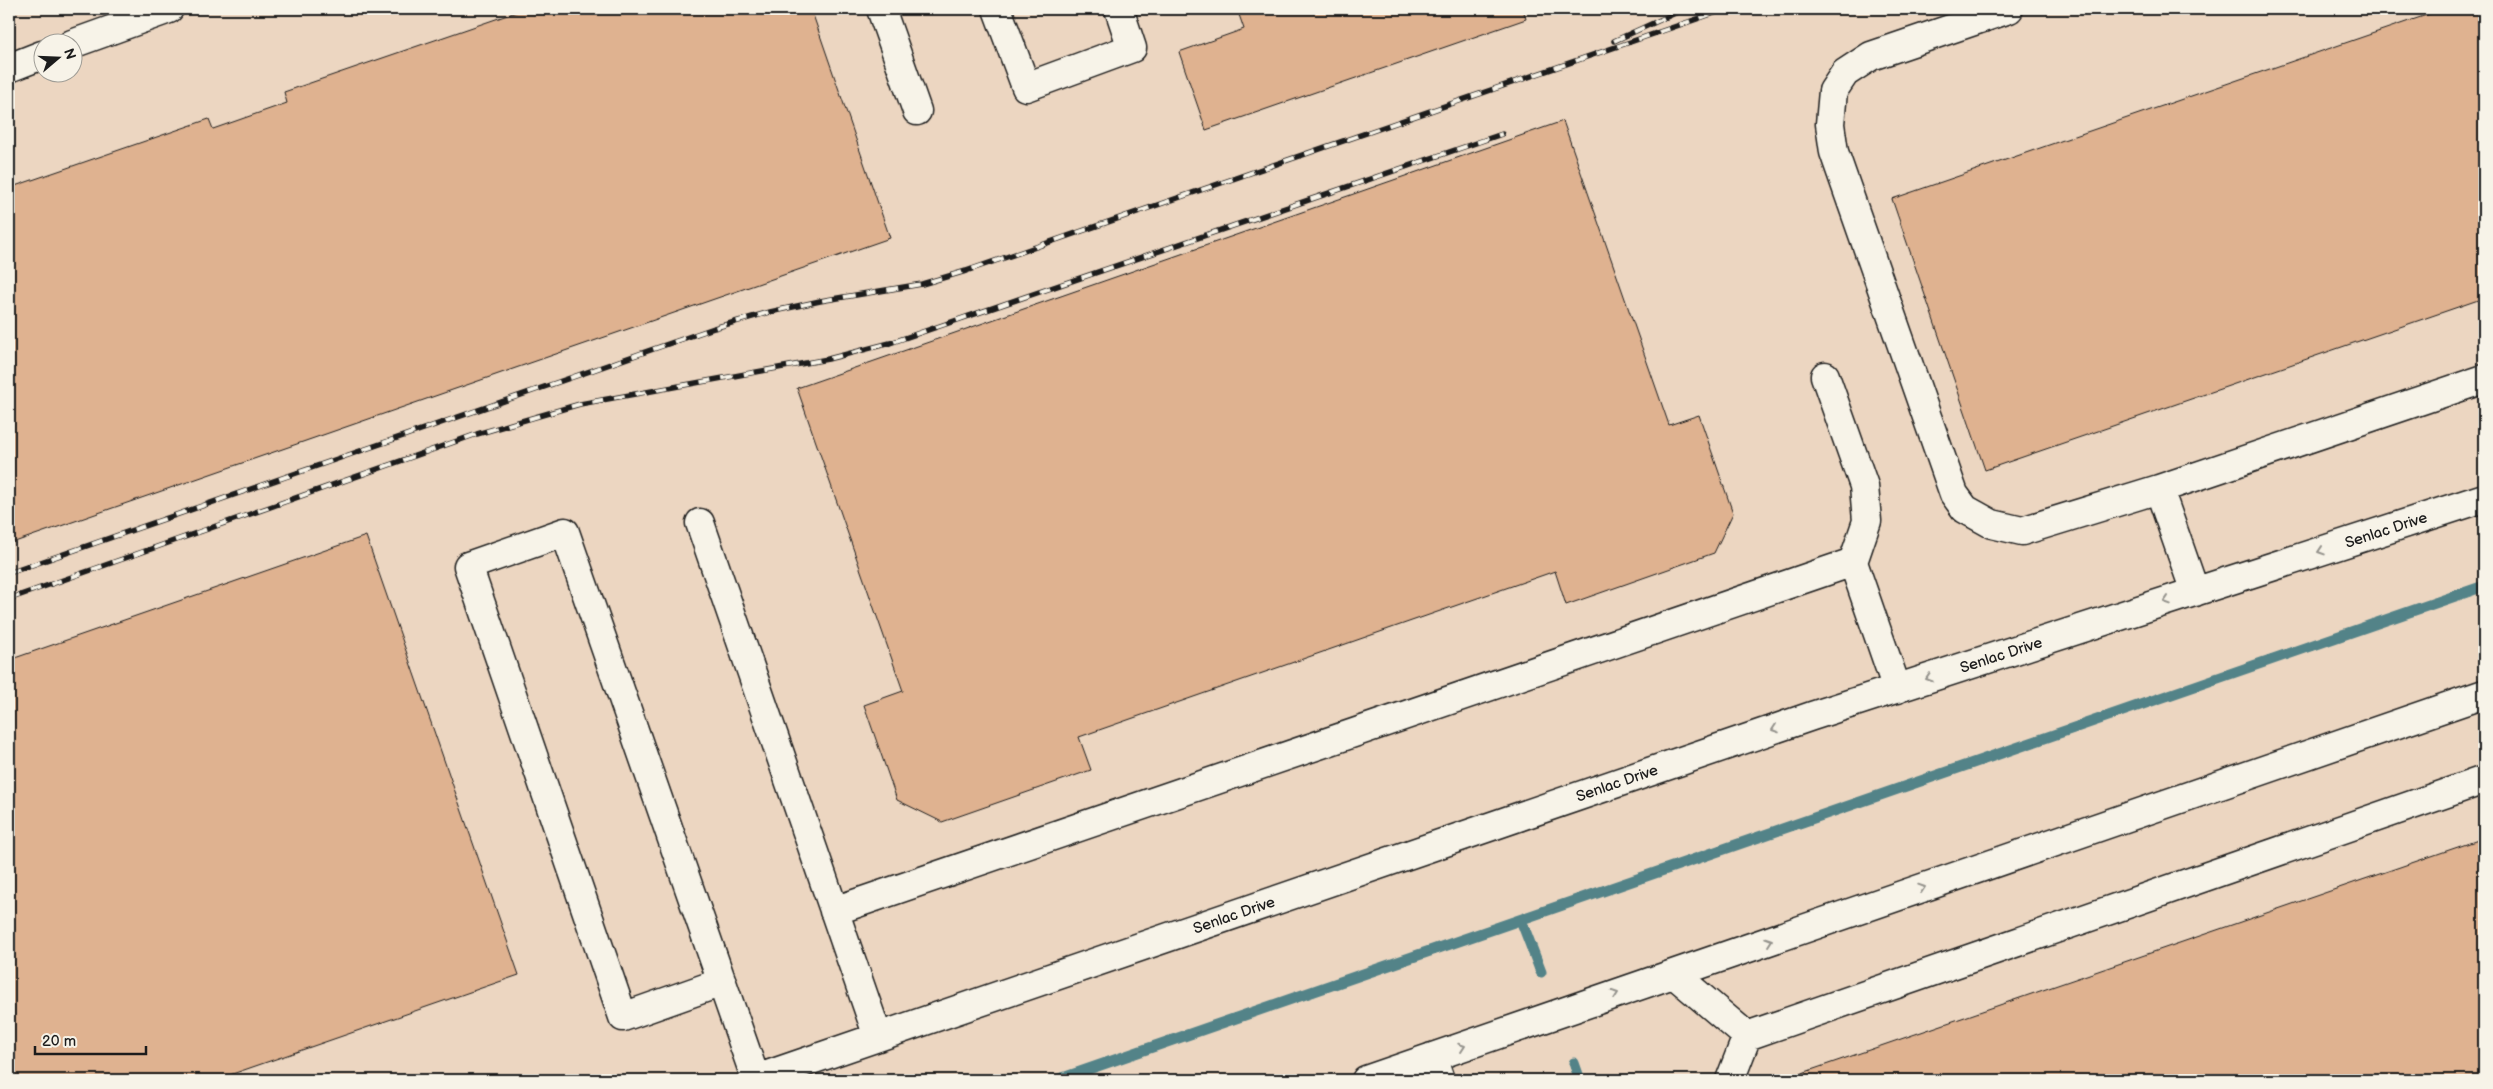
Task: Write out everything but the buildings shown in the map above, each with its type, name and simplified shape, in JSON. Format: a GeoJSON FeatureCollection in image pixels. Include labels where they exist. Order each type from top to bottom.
{"type":"FeatureCollection","features":[{"type":"Feature","properties":{"kind":"street"},"geometry":{"type":"LineString","coordinates":[[82,40],[169,9]]}},
{"type":"Feature","properties":{"kind":"street"},"geometry":{"type":"LineString","coordinates":[[881,9],[917,111]]}},
{"type":"Feature","properties":{"kind":"street"},"geometry":{"type":"LineString","coordinates":[[997,9],[1026,87],[1132,48],[1119,9]]}},
{"type":"Feature","properties":{"kind":"street"},"geometry":{"type":"LineString","coordinates":[[2009,9],[1871,56],[1845,73],[1833,90],[1830,124],[1834,152],[1954,494],[1966,510],[1992,524],[2022,531],[2159,488],[2484,379]]}},
{"type":"Feature","properties":{"kind":"street"},"geometry":{"type":"LineString","coordinates":[[9,68],[32,59]]}},
{"type":"Feature","properties":{"kind":"street"},"geometry":{"type":"LineString","coordinates":[[1825,376],[1864,486],[1866,521],[1853,562],[1897,688]]}},
{"type":"Feature","properties":{"kind":"street"},"geometry":{"type":"LineString","coordinates":[[2159,488],[2195,592]]}},
{"type":"Feature","properties":{"kind":"street","name":"Senlac Drive"},"geometry":{"type":"LineString","coordinates":[[755,1080],[1897,688],[2484,498]]}},
{"type":"Feature","properties":{"kind":"street"},"geometry":{"type":"LineString","coordinates":[[700,523],[878,1037]]}},
{"type":"Feature","properties":{"kind":"street"},"geometry":{"type":"LineString","coordinates":[[722,982],[623,1017],[468,566],[566,532],[722,982],[755,1080]]}},
{"type":"Feature","properties":{"kind":"street"},"geometry":{"type":"LineString","coordinates":[[834,911],[1853,562]]}},
{"type":"Feature","properties":{"kind":"street"},"geometry":{"type":"LineString","coordinates":[[1366,1080],[1436,1069],[1674,974],[2484,694]]}},
{"type":"Feature","properties":{"kind":"street"},"geometry":{"type":"LineString","coordinates":[[1730,1080],[1747,1036],[2484,780]]}},
{"type":"Feature","properties":{"kind":"street"},"geometry":{"type":"LineString","coordinates":[[1674,974],[1747,1036]]}},
{"type":"Feature","properties":{"kind":"shaded area"},"geometry":{"type":"Polygon","coordinates":[[[9,9],[2484,9],[2484,1080],[9,1080],[9,9]]]}},
{"type":"Feature","properties":{"kind":"waterway"},"geometry":{"type":"LineString","coordinates":[[1057,1080],[2484,586]]}},
{"type":"Feature","properties":{"kind":"waterway"},"geometry":{"type":"LineString","coordinates":[[1521,920],[1541,972]]}},
{"type":"Feature","properties":{"kind":"waterway"},"geometry":{"type":"LineString","coordinates":[[1574,1063],[1580,1080]]}},
{"type":"Feature","properties":{"kind":"railway"},"geometry":{"type":"LineString","coordinates":[[1614,41],[1684,9]]}},
{"type":"Feature","properties":{"kind":"railway"},"geometry":{"type":"LineString","coordinates":[[9,573],[714,328],[770,312],[820,301],[922,284],[966,271],[1726,9]]}},
{"type":"Feature","properties":{"kind":"railway"},"geometry":{"type":"LineString","coordinates":[[9,599],[477,434],[580,404],[828,359],[890,343],[1502,134]]}}]}
